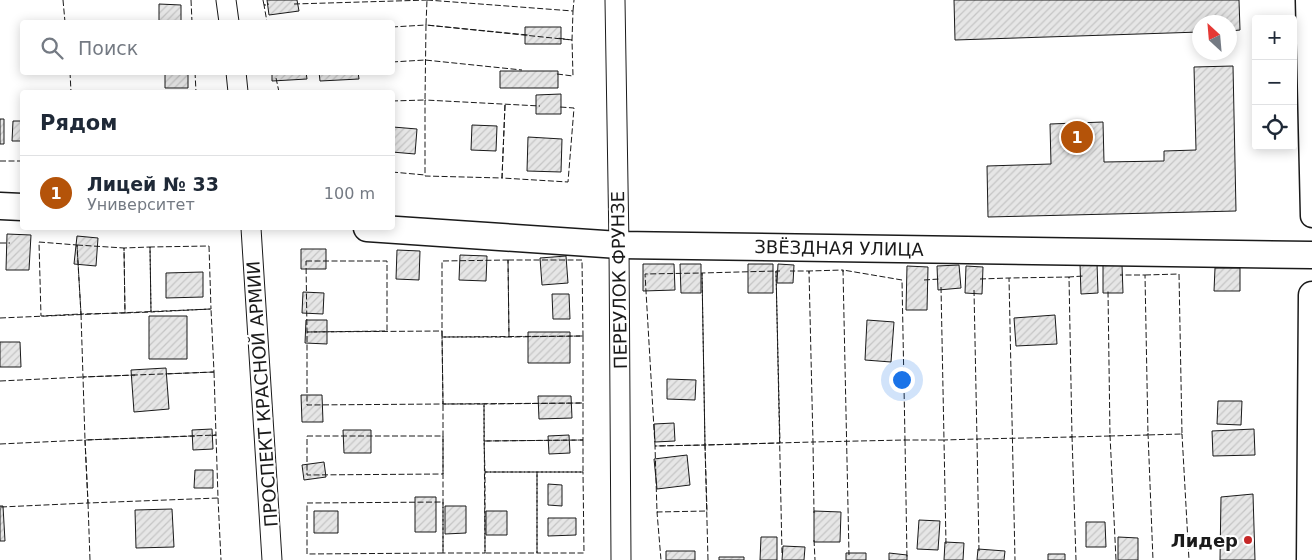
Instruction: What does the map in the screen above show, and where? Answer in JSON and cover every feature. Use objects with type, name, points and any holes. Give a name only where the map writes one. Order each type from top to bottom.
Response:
[{"type":"main road","points":[[0,206],[20,207]]},
{"type":"main road","name":"ЗВЁЗДНАЯ УЛИЦА","points":[[395,230],[619,245],[1312,255]]},
{"type":"main road","points":[[1310,560],[1312,295]]},
{"type":"street","points":[[226,0],[229,20]]},
{"type":"street","name":"ПЕРЕУЛОК ФРУНЗЕ","points":[[615,0],[621,560]]},
{"type":"street","points":[[1307,0],[1312,216]]},
{"type":"street","points":[[236,75],[238,90]]},
{"type":"street","name":"ПРОСПЕКТ КРАСНОЙ АРМИИ","points":[[252,230],[272,560]]},
{"type":"building","points":[[267,0],[297,0],[299,11],[269,15]]},
{"type":"building","points":[[954,0],[1239,0],[1240,30],[1237,30],[1237,15],[1192,15],[1192,32],[955,40]]},
{"type":"building","points":[[159,4],[181,5],[181,20],[159,20]]},
{"type":"building","points":[[525,27],[561,27],[561,44],[525,44]]},
{"type":"building","points":[[1233,66],[1236,211],[988,217],[987,166],[1051,164],[1050,124],[1103,122],[1104,162],[1164,161],[1164,151],[1196,150],[1194,67]]},
{"type":"building","points":[[500,71],[558,71],[558,88],[500,88]]},
{"type":"building","points":[[165,75],[188,75],[188,88],[165,88]]},
{"type":"building","points":[[272,75],[306,75],[307,79],[272,81]]},
{"type":"building","points":[[319,75],[358,75],[359,79],[320,81]]},
{"type":"building","points":[[561,94],[561,114],[536,114],[536,95]]},
{"type":"building","points":[[0,119],[4,119],[4,144],[0,144]]},
{"type":"building","points":[[13,121],[20,121],[20,141],[12,141]]},
{"type":"building","points":[[472,125],[497,126],[496,151],[471,150]]},
{"type":"building","points":[[395,127],[417,129],[415,154],[395,152]]},
{"type":"building","points":[[528,137],[562,139],[561,172],[527,171]]},
{"type":"building","points":[[7,234],[31,235],[29,270],[6,270]]},
{"type":"building","points":[[77,236],[98,238],[96,266],[74,264]]},
{"type":"building","points":[[301,249],[326,249],[326,269],[301,269]]},
{"type":"building","points":[[397,250],[420,251],[419,280],[396,279]]},
{"type":"building","points":[[460,255],[487,256],[486,281],[459,280]]},
{"type":"building","points":[[566,256],[568,283],[542,285],[540,258]]},
{"type":"building","points":[[1097,263],[1098,293],[1081,294],[1080,264]]},
{"type":"building","points":[[643,264],[674,264],[675,290],[643,291]]},
{"type":"building","points":[[680,264],[701,264],[701,293],[681,293]]},
{"type":"building","points":[[748,264],[773,264],[773,293],[748,293]]},
{"type":"building","points":[[778,264],[794,265],[793,283],[777,283]]},
{"type":"building","points":[[959,265],[961,288],[938,290],[937,266]]},
{"type":"building","points":[[1103,265],[1122,265],[1123,293],[1103,293]]},
{"type":"building","points":[[907,266],[928,267],[927,310],[906,310]]},
{"type":"building","points":[[966,266],[983,267],[982,294],[965,293]]},
{"type":"building","points":[[1215,268],[1240,268],[1240,291],[1214,291]]},
{"type":"building","points":[[203,272],[203,297],[166,298],[166,273]]},
{"type":"building","points":[[303,292],[324,293],[323,314],[302,313]]},
{"type":"building","points":[[552,294],[569,294],[570,319],[553,319]]},
{"type":"building","points":[[1055,315],[1057,344],[1016,346],[1014,318]]},
{"type":"building","points":[[149,316],[187,316],[187,359],[149,359]]},
{"type":"building","points":[[306,320],[327,320],[327,344],[305,343]]},
{"type":"building","points":[[867,320],[894,322],[891,362],[865,360]]},
{"type":"building","points":[[528,332],[570,332],[570,363],[528,363]]},
{"type":"building","points":[[0,342],[20,342],[21,367],[0,367]]},
{"type":"building","points":[[166,368],[169,409],[134,412],[131,370]]},
{"type":"building","points":[[667,379],[696,380],[695,400],[667,399]]},
{"type":"building","points":[[301,395],[322,395],[323,422],[302,422]]},
{"type":"building","points":[[538,396],[571,396],[572,418],[539,419]]},
{"type":"building","points":[[1218,401],[1242,401],[1241,425],[1217,424]]},
{"type":"building","points":[[674,423],[675,441],[655,442],[654,424]]},
{"type":"building","points":[[212,429],[213,449],[193,450],[192,430]]},
{"type":"building","points":[[1254,429],[1255,455],[1213,456],[1212,431]]},
{"type":"building","points":[[343,430],[371,430],[371,453],[344,453]]},
{"type":"building","points":[[569,435],[570,453],[549,454],[548,436]]},
{"type":"building","points":[[687,455],[690,485],[657,489],[654,459]]},
{"type":"building","points":[[324,462],[326,477],[304,480],[302,465]]},
{"type":"building","points":[[195,470],[213,470],[213,488],[194,488]]},
{"type":"building","points":[[548,484],[562,485],[562,506],[548,505]]},
{"type":"building","points":[[1253,494],[1255,560],[1220,560],[1221,497]]},
{"type":"building","points":[[415,497],[436,497],[436,532],[415,532]]},
{"type":"building","points":[[0,506],[3,506],[5,541],[0,541]]},
{"type":"building","points":[[445,506],[466,506],[466,533],[445,534]]},
{"type":"building","points":[[172,509],[174,547],[136,548],[135,510]]},
{"type":"building","points":[[314,511],[338,511],[338,533],[314,533]]},
{"type":"building","points":[[486,511],[507,511],[507,535],[486,535]]},
{"type":"building","points":[[814,511],[841,512],[840,542],[814,542]]},
{"type":"building","points":[[548,518],[576,518],[576,535],[548,536]]},
{"type":"building","points":[[919,520],[940,521],[938,550],[917,549]]},
{"type":"building","points":[[1086,522],[1105,522],[1106,547],[1086,547]]},
{"type":"building","points":[[761,537],[777,537],[777,560],[760,560]]},
{"type":"building","points":[[1118,537],[1138,538],[1138,560],[1118,560]]},
{"type":"building","points":[[945,542],[964,543],[963,560],[944,560]]},
{"type":"building","points":[[783,546],[805,547],[804,560],[782,560]]},
{"type":"building","points":[[978,549],[1005,551],[1004,560],[977,560]]},
{"type":"building","points":[[666,551],[695,551],[695,560],[666,560]]},
{"type":"building","points":[[846,553],[866,553],[866,560],[846,560]]},
{"type":"building","points":[[889,553],[907,555],[907,560],[889,560]]},
{"type":"building","points":[[1048,554],[1065,554],[1065,560],[1048,560]]},
{"type":"building","points":[[719,557],[744,557],[744,560],[719,560]]},
{"type":"fence","points":[[63,0],[65,20]]},
{"type":"fence","points":[[191,0],[192,20]]},
{"type":"fence","points":[[263,0],[264,5],[269,4]]},
{"type":"fence","points":[[427,0],[573,11],[572,40],[426,25],[427,0]]},
{"type":"fence","points":[[294,4],[429,0]]},
{"type":"fence","points":[[573,11],[574,0]]},
{"type":"fence","points":[[266,5],[264,5],[267,20]]},
{"type":"fence","points":[[395,27],[426,24]]},
{"type":"fence","points":[[395,101],[425,100],[426,25],[528,35]]},
{"type":"fence","points":[[557,38],[572,40],[573,76],[557,74]]},
{"type":"fence","points":[[395,62],[425,60],[522,70]]},
{"type":"fence","points":[[70,75],[71,90]]},
{"type":"fence","points":[[195,75],[196,90]]},
{"type":"fence","points":[[276,78],[279,90]]},
{"type":"fence","points":[[505,105],[502,178],[425,176],[425,100],[540,106]]},
{"type":"fence","points":[[505,105],[502,178],[568,182],[574,108],[560,107]]},
{"type":"fence","points":[[0,161],[20,161]]},
{"type":"fence","points":[[395,172],[425,175]]},
{"type":"fence","points":[[39,242],[77,245],[81,314],[41,316],[39,242]]},
{"type":"fence","points":[[0,243],[10,243]]},
{"type":"fence","points":[[77,245],[124,248],[125,313],[81,314],[77,245]]},
{"type":"fence","points":[[209,246],[211,309],[151,312],[150,247],[209,246]]},
{"type":"fence","points":[[150,247],[151,312],[125,313],[124,248],[150,247]]},
{"type":"fence","points":[[508,260],[582,260],[583,336],[509,337],[508,260]]},
{"type":"fence","points":[[508,260],[509,337],[442,337],[442,261],[508,260]]},
{"type":"fence","points":[[306,261],[387,261],[387,331],[307,332],[306,261]]},
{"type":"fence","points":[[809,273],[809,271],[843,270],[843,272]]},
{"type":"fence","points":[[814,513],[813,442],[905,440],[902,280],[843,270],[849,555]]},
{"type":"fence","points":[[776,271],[780,443],[705,445],[702,273],[776,271]]},
{"type":"fence","points":[[780,271],[776,271],[782,553]]},
{"type":"fence","points":[[708,560],[705,445],[813,442],[809,271],[790,271]]},
{"type":"fence","points":[[702,273],[705,445],[655,446],[645,274],[702,273]]},
{"type":"fence","points":[[1145,275],[1179,274],[1182,434],[1146,435]]},
{"type":"fence","points":[[1109,436],[1148,435],[1145,275],[1120,275]]},
{"type":"fence","points":[[1069,278],[1083,276]]},
{"type":"fence","points":[[979,551],[977,439],[1072,437],[1069,277],[1009,278],[1015,560]]},
{"type":"fence","points":[[980,279],[1009,278]]},
{"type":"fence","points":[[924,280],[939,279]]},
{"type":"fence","points":[[904,440],[944,440],[941,287]]},
{"type":"fence","points":[[974,290],[977,440]]},
{"type":"fence","points":[[1070,437],[1110,436],[1108,291]]},
{"type":"fence","points":[[0,318],[211,309],[214,372],[165,374]]},
{"type":"fence","points":[[81,314],[83,377],[135,375]]},
{"type":"fence","points":[[442,331],[443,404],[307,405],[307,332],[442,331]]},
{"type":"fence","points":[[583,336],[583,403],[443,404],[442,337],[583,336]]},
{"type":"fence","points":[[214,372],[216,435],[85,440],[83,377],[214,372]]},
{"type":"fence","points":[[0,381],[83,377],[83,379]]},
{"type":"fence","points":[[583,403],[583,440],[484,441],[484,404],[583,403]]},
{"type":"fence","points":[[443,404],[484,404],[485,553],[443,553],[443,404]]},
{"type":"fence","points":[[1148,433],[1153,560]]},
{"type":"fence","points":[[1181,434],[1189,560]]},
{"type":"fence","points":[[0,444],[85,440],[88,503],[218,498],[216,435],[210,436]]},
{"type":"fence","points":[[1110,435],[1116,560]]},
{"type":"fence","points":[[1,507],[88,503],[85,440],[195,436]]},
{"type":"fence","points":[[307,436],[443,436],[443,474],[307,475],[307,436]]},
{"type":"fence","points":[[1072,436],[1076,560]]},
{"type":"fence","points":[[946,544],[944,440],[977,439]]},
{"type":"fence","points":[[583,440],[583,472],[485,472],[484,441],[583,440]]},
{"type":"fence","points":[[905,440],[907,558]]},
{"type":"fence","points":[[705,445],[707,511],[657,512],[655,446],[705,445]]},
{"type":"fence","points":[[485,472],[537,472],[537,553],[485,553],[485,472]]},
{"type":"fence","points":[[537,472],[583,472],[584,553],[537,553],[537,472]]},
{"type":"fence","points":[[218,498],[221,560]]},
{"type":"fence","points":[[443,502],[443,553],[307,554],[307,503],[443,502]]},
{"type":"fence","points":[[88,503],[90,560]]},
{"type":"fence","points":[[658,512],[661,560]]},
{"type":"fence","points":[[814,540],[815,560]]},
{"type":"place","name":"Лицей № 33","points":[[1077,137]]},
{"type":"place","name":"Лидер","points":[[1248,540]]}]
